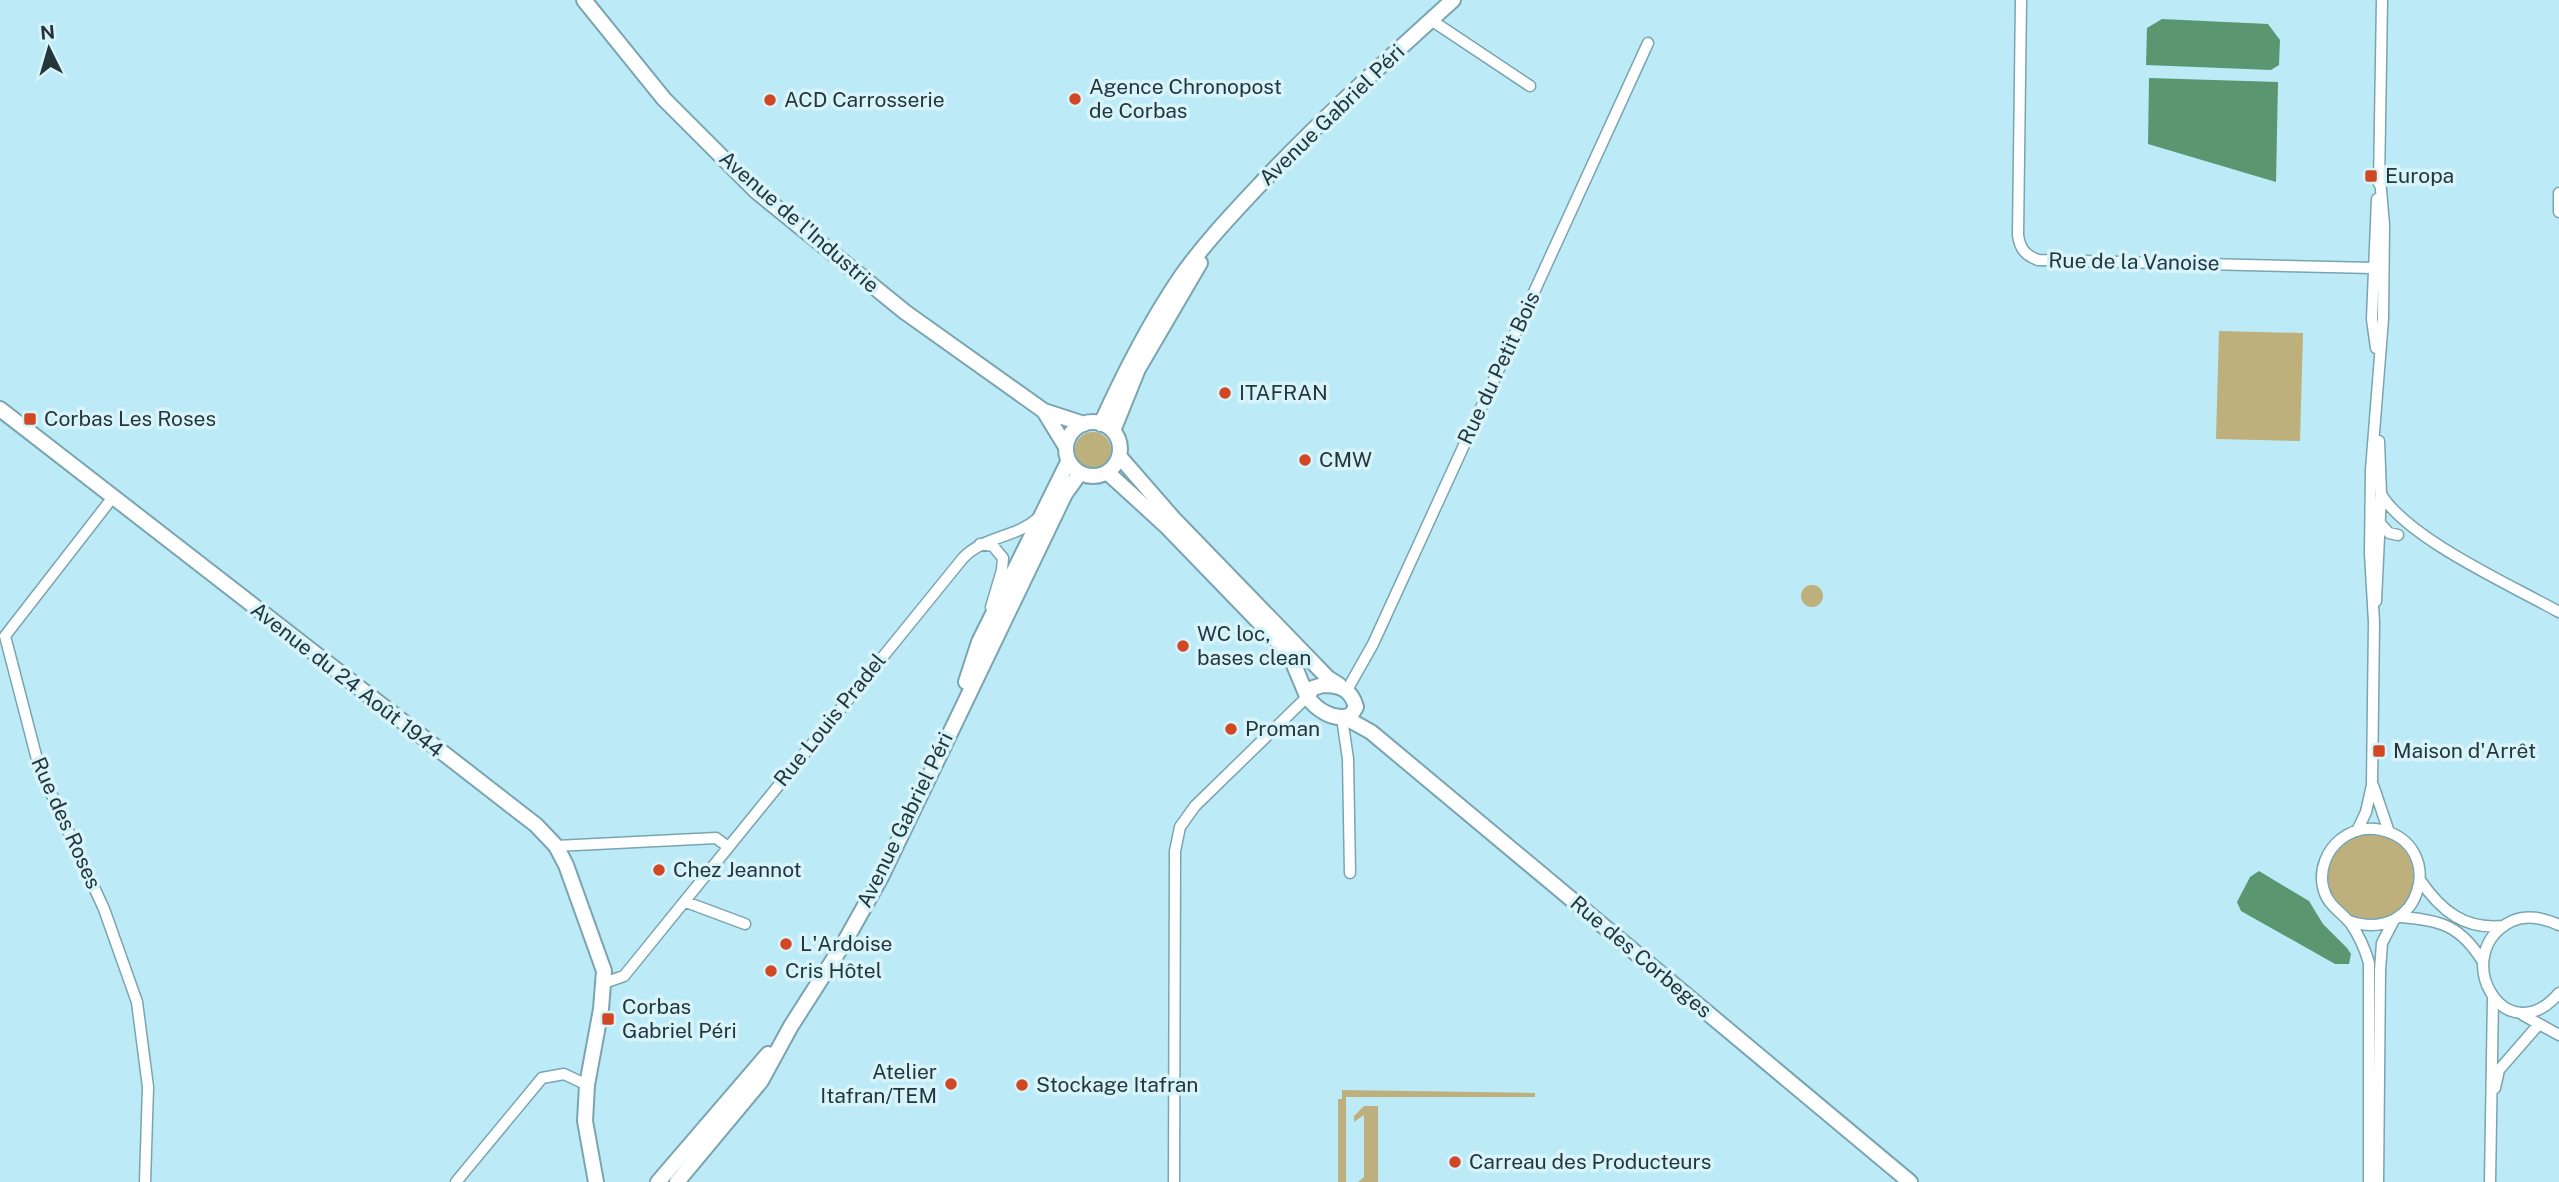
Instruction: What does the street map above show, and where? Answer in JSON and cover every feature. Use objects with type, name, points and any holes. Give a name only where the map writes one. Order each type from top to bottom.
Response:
[{"type":"street","name":"Avenue de l'Industrie","points":[[583,0],[664,99],[756,191],[905,312],[1044,411],[1084,424]]},
{"type":"street","name":"Avenue Gabriel Péri","points":[[1107,427],[1216,234],[1281,163],[1453,0]]},
{"type":"street","name":"Rue de la Vanoise","points":[[2021,0],[2018,235],[2020,247],[2027,256],[2038,260],[2373,268]]},
{"type":"street","points":[[2378,362],[2372,319],[2380,178],[2382,0]]},
{"type":"street","points":[[1431,20],[1530,86]]},
{"type":"street","name":"Rue du Petit Bois","points":[[1343,687],[1373,644],[1648,43]]},
{"type":"street","points":[[2357,831],[2366,812],[2372,785],[2374,622],[2381,525],[2378,362],[2384,305],[2384,225],[2380,178]]},
{"type":"street","points":[[2559,193],[2559,212]]},
{"type":"street","name":"Avenue du 24 Août 1944","points":[[0,409],[536,825],[556,846]]},
{"type":"street","name":"Avenue de l'Industrie","points":[[1044,411],[1067,454]]},
{"type":"street","points":[[2374,622],[2370,553],[2371,470],[2377,421]]},
{"type":"street","points":[[1084,424],[1107,427],[1119,444],[1119,456],[1107,472],[1094,477],[1080,473],[1067,454],[1072,433],[1084,424]]},
{"type":"street","name":"Avenue Gabriel Péri","points":[[953,722],[979,642],[1043,514],[1067,454]]},
{"type":"street","points":[[1119,456],[1173,519],[1328,678],[1343,687]]},
{"type":"street","points":[[2371,470],[2376,516],[2381,525],[2389,533],[2424,536]]},
{"type":"street","points":[[1107,472],[1165,525],[1289,653],[1307,697],[1322,711],[1347,714],[1350,873]]},
{"type":"street","name":"Avenue Gabriel Péri","points":[[677,1182],[761,1081],[791,1026],[844,943],[916,803],[1065,494],[1080,473]]},
{"type":"street","points":[[2381,494],[2402,520],[2424,536],[2559,611]]},
{"type":"street","name":"Rue des Roses","points":[[113,497],[5,636],[39,767],[104,909],[137,1002],[148,1087],[145,1182]]},
{"type":"street","name":"Rue Louis Pradel","points":[[604,983],[624,976],[963,558],[980,544],[1028,527],[1043,514]]},
{"type":"street","points":[[2370,553],[2381,525],[2389,520],[2402,520]]},
{"type":"street","points":[[2380,546],[2398,535]]},
{"type":"street","points":[[979,642],[1003,563],[999,550],[980,544]]},
{"type":"street","points":[[1174,1182],[1175,851],[1180,827],[1195,806],[1307,697],[1313,688],[1343,687]]},
{"type":"street","name":"Rue des Corbeges","points":[[1343,687],[1347,714],[1910,1182]]},
{"type":"street","points":[[2372,785],[2389,832]]},
{"type":"street","points":[[2483,962],[2463,935],[2437,921],[2397,919],[2371,926],[2349,921],[2339,915],[2326,896],[2322,873],[2324,862],[2337,843],[2357,831],[2373,828],[2389,832],[2413,851],[2420,880],[2448,914],[2484,928],[2533,917],[2559,925]]},
{"type":"street","points":[[596,1182],[585,1121],[587,1085],[604,983],[601,959],[556,846],[716,838],[727,846]]},
{"type":"street","points":[[2378,1182],[2382,943],[2397,919],[2411,907],[2420,880]]},
{"type":"street","points":[[685,902],[745,924]]},
{"type":"street","points":[[2349,921],[2363,944],[2369,963],[2368,1182]]},
{"type":"street","points":[[2490,1182],[2493,997],[2483,975],[2483,962],[2490,942],[2504,925]]},
{"type":"street","points":[[2523,1014],[2549,1004],[2559,993]]},
{"type":"street","points":[[2493,997],[2512,1011],[2523,1014],[2559,1035]]},
{"type":"street","points":[[2490,1105],[2499,1070],[2539,1024]]},
{"type":"street","name":"Avenue Gabriel Péri","points":[[657,1182],[707,1128],[791,1026]]},
{"type":"street","points":[[456,1182],[542,1078],[564,1074],[587,1085]]},
{"type":"street","points":[[593,1163],[608,1182]]},
{"type":"shaded area","points":[[2162,19],[2268,24],[2280,40],[2279,65],[2271,70],[2146,65],[2147,28]]},
{"type":"shaded area","points":[[2149,78],[2278,82],[2276,182],[2148,144]]},
{"type":"shaded area","points":[[2219,331],[2303,333],[2300,441],[2216,439]]},
{"type":"shaded area","points":[[1093,432],[1106,437],[1111,450],[1106,463],[1093,468],[1080,463],[1075,450],[1080,437]]},
{"type":"shaded area","points":[[1812,585],[1820,588],[1823,596],[1820,604],[1812,607],[1804,604],[1801,596],[1804,588]]},
{"type":"shaded area","points":[[2363,834],[2379,834],[2402,846],[2411,860],[2414,877],[2411,894],[2402,908],[2379,920],[2363,920],[2347,913],[2335,901],[2328,885],[2328,869],[2335,853],[2347,841]]},
{"type":"shaded area","points":[[2259,871],[2309,901],[2323,924],[2351,954],[2349,964],[2335,964],[2241,911],[2237,902],[2250,877]]},
{"type":"shaded area","points":[[1342,1090],[1535,1093],[1535,1097],[1346,1097],[1346,1182],[1338,1182],[1338,1099],[1342,1099]]},
{"type":"shaded area","points":[[1364,1106],[1378,1106],[1378,1182],[1358,1182],[1364,1177],[1364,1115],[1354,1122],[1354,1116]]},
{"type":"place","name":"Agence Chronopost de Corbas","points":[[1075,99]]},
{"type":"place","name":"ACD Carrosserie","points":[[770,100]]},
{"type":"place","name":"Europa","points":[[2371,176]]},
{"type":"place","name":"ITAFRAN","points":[[1225,393]]},
{"type":"place","name":"Corbas Les Roses","points":[[30,419]]},
{"type":"place","name":"CMW","points":[[1305,460]]},
{"type":"place","name":"WC loc, bases clean","points":[[1183,646]]},
{"type":"place","name":"Proman","points":[[1231,729]]},
{"type":"place","name":"Maison d'Arrêt","points":[[2379,751]]},
{"type":"place","name":"Chez Jeannot","points":[[659,870]]},
{"type":"place","name":"L'Ardoise","points":[[786,944]]},
{"type":"place","name":"Cris Hôtel","points":[[771,971]]},
{"type":"place","name":"Corbas Gabriel Péri","points":[[608,1019]]},
{"type":"place","name":"Atelier Itafran/TEM","points":[[951,1084]]},
{"type":"place","name":"Stockage Itafran","points":[[1022,1085]]},
{"type":"place","name":"Carreau des Producteurs","points":[[1455,1162]]}]
